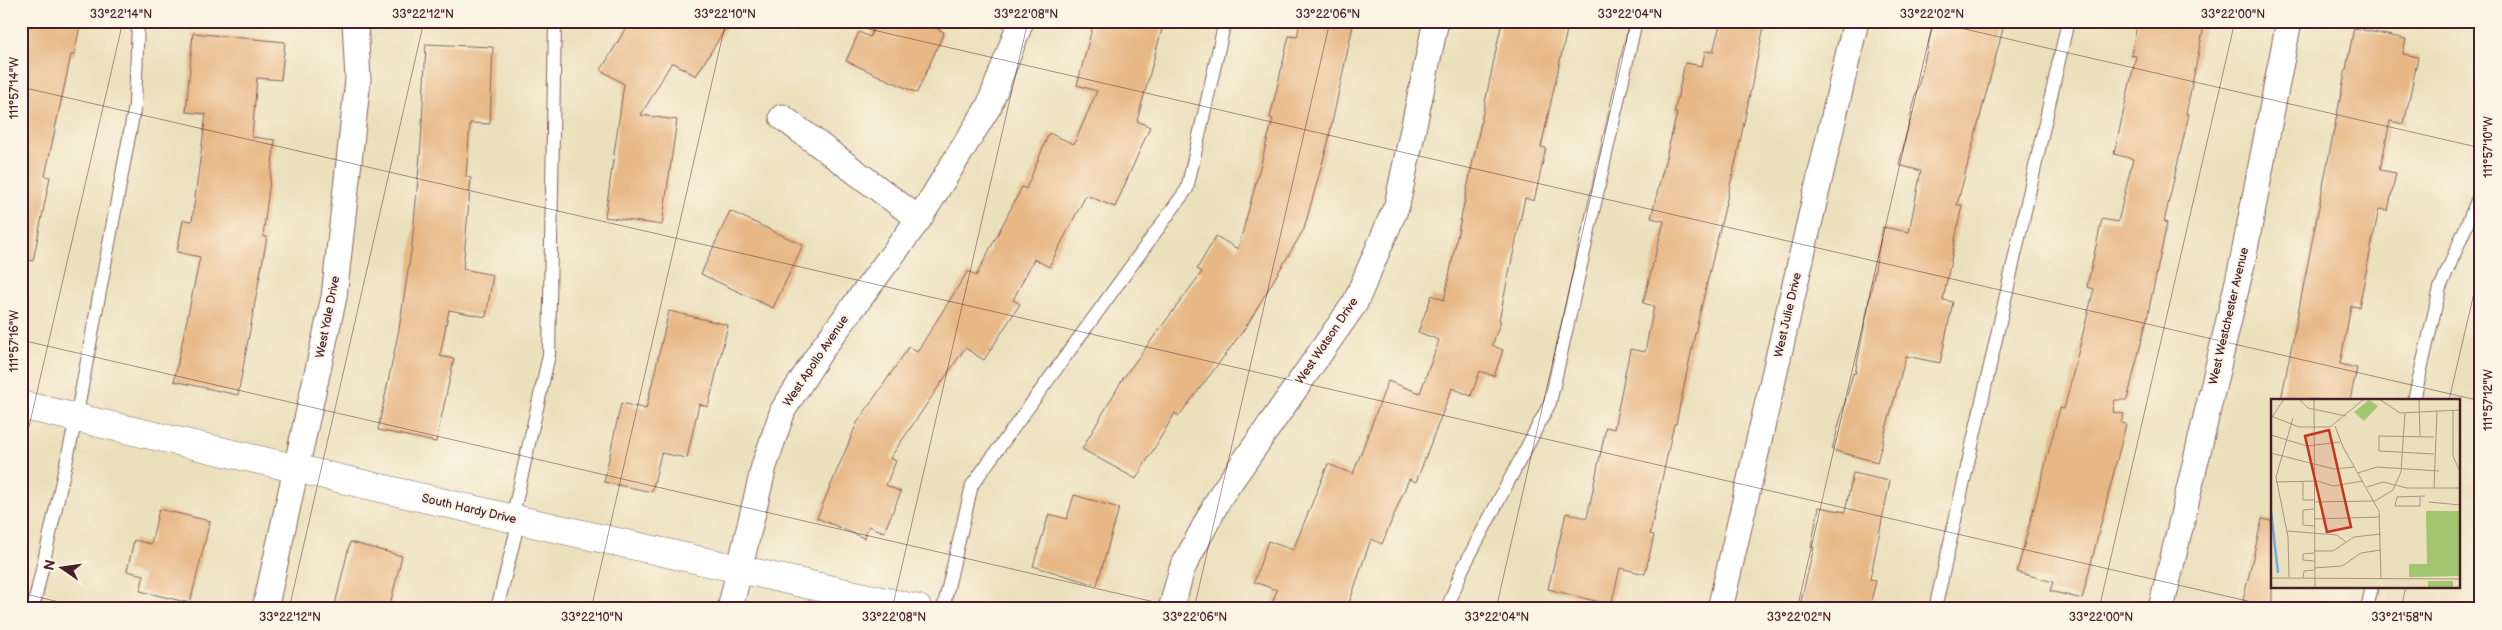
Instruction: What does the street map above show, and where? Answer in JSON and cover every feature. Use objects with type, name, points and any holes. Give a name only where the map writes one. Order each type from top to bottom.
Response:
[{"type":"street","name":"West Yale Drive","points":[[265,609],[334,297],[358,80],[355,21]]},
{"type":"street","name":"West Apollo Avenue","points":[[730,609],[764,466],[783,410],[822,349],[919,219],[989,106],[1022,21]]},
{"type":"street","name":"West Watson Drive","points":[[1171,609],[1182,569],[1220,494],[1355,303],[1397,205],[1436,21]]},
{"type":"street","name":"West Julie Drive","points":[[1720,609],[1856,21]]},
{"type":"street","name":"West Westchester Avenue","points":[[2161,609],[2242,264],[2289,21]]},
{"type":"street","points":[[782,117],[919,219]]},
{"type":"street","name":"South Hardy Drive","points":[[21,405],[516,520],[918,609]]},
{"type":"lane","points":[[33,609],[76,419],[135,105],[138,21]]},
{"type":"lane","points":[[497,609],[549,355],[555,21]]},
{"type":"lane","points":[[943,609],[972,485],[1187,189],[1225,21]]},
{"type":"lane","points":[[1446,609],[1462,570],[1550,403],[1636,21]]},
{"type":"lane","points":[[1935,609],[2068,21]]},
{"type":"lane","points":[[2414,399],[2440,288],[2481,191]]},
{"type":"lane","points":[[2367,609],[2372,588]]},
{"type":"building","points":[[21,21],[81,21],[74,55],[71,55],[45,176],[50,177],[33,261],[21,259]]},
{"type":"building","points":[[630,21],[730,21],[696,76],[672,62],[641,115],[677,120],[662,225],[605,217],[624,84],[601,70]]},
{"type":"building","points":[[876,21],[919,21],[944,32],[917,93],[846,61],[859,32],[870,37]]},
{"type":"building","points":[[1094,21],[1133,21],[1162,29],[1137,121],[1150,127],[1115,207],[1086,195],[1049,267],[1034,259],[1013,300],[1020,304],[984,360],[965,348],[890,458],[896,461],[886,485],[901,492],[884,532],[869,526],[864,538],[817,518],[857,423],[909,347],[917,352],[968,271],[976,276],[1022,187],[1026,189],[1049,133],[1074,144],[1097,91],[1077,85]]},
{"type":"building","points":[[1300,21],[1354,21],[1327,146],[1304,229],[1246,327],[1179,416],[1175,413],[1136,479],[1082,449],[1124,377],[1202,272],[1197,269],[1216,236],[1238,249],[1273,119],[1270,118],[1289,36],[1297,37]]},
{"type":"building","points":[[1502,21],[1569,21],[1541,147],[1546,148],[1534,201],[1525,198],[1499,320],[1501,321],[1492,345],[1503,350],[1494,376],[1480,371],[1471,396],[1452,388],[1416,482],[1409,479],[1382,544],[1371,539],[1347,609],[1270,609],[1277,590],[1254,582],[1268,541],[1293,550],[1328,464],[1353,474],[1388,381],[1420,393],[1439,340],[1418,332],[1432,295],[1444,300]]},
{"type":"building","points":[[1721,21],[1765,21],[1737,156],[1650,534],[1654,535],[1645,574],[1620,568],[1611,605],[1548,589],[1566,513],[1587,518],[1606,427],[1614,429],[1630,349],[1645,352],[1654,306],[1643,303],[1664,221],[1651,218],[1677,113],[1674,113],[1685,63],[1702,66],[1705,51],[1713,52]]},
{"type":"building","points":[[1934,21],[2005,21],[1957,205],[1962,205],[1943,300],[1953,302],[1940,363],[1906,356],[1877,462],[1832,450],[1853,373],[1855,374],[1883,227],[1909,232],[1921,171],[1899,165]]},
{"type":"building","points":[[2138,21],[2205,21],[2186,114],[2189,114],[2164,222],[2167,223],[2146,323],[2127,400],[2115,400],[2113,412],[2124,414],[2121,423],[2126,424],[2082,599],[2050,591],[2053,582],[2017,572],[2060,408],[2064,409],[2094,289],[2087,287],[2102,219],[2118,222],[2133,159],[2114,154],[2136,56],[2131,55]]},
{"type":"building","points":[[2354,28],[2406,39],[2403,54],[2418,57],[2404,124],[2390,121],[2380,170],[2396,173],[2388,211],[2379,209],[2359,307],[2351,306],[2340,364],[2357,368],[2350,399],[2281,399]]},
{"type":"building","points":[[193,33],[285,42],[281,80],[257,78],[252,137],[275,140],[263,236],[267,237],[238,395],[174,381],[200,257],[177,252],[183,220],[192,221],[206,114],[186,112]]},
{"type":"building","points":[[426,44],[493,47],[490,124],[470,123],[466,177],[471,178],[463,269],[493,275],[486,317],[449,310],[440,356],[454,359],[436,442],[378,430],[399,329],[412,245],[421,144]]},
{"type":"building","points":[[730,211],[803,245],[773,308],[701,274]]},
{"type":"building","points":[[669,311],[728,325],[708,407],[699,404],[687,458],[661,453],[652,492],[604,482],[621,403],[646,409]]},
{"type":"building","points":[[1853,473],[1890,481],[1870,579],[1876,581],[1869,609],[1799,609],[1814,547],[1811,547],[1819,507],[1845,512]]},
{"type":"building","points":[[1074,495],[1119,508],[1097,585],[1033,566],[1049,514],[1067,519]]},
{"type":"building","points":[[159,509],[210,521],[190,603],[140,591],[144,575],[127,571],[134,540],[151,544]]},
{"type":"building","points":[[2262,519],[2271,521],[2272,609],[2241,609]]},
{"type":"building","points":[[350,542],[402,556],[389,609],[334,609]]}]
